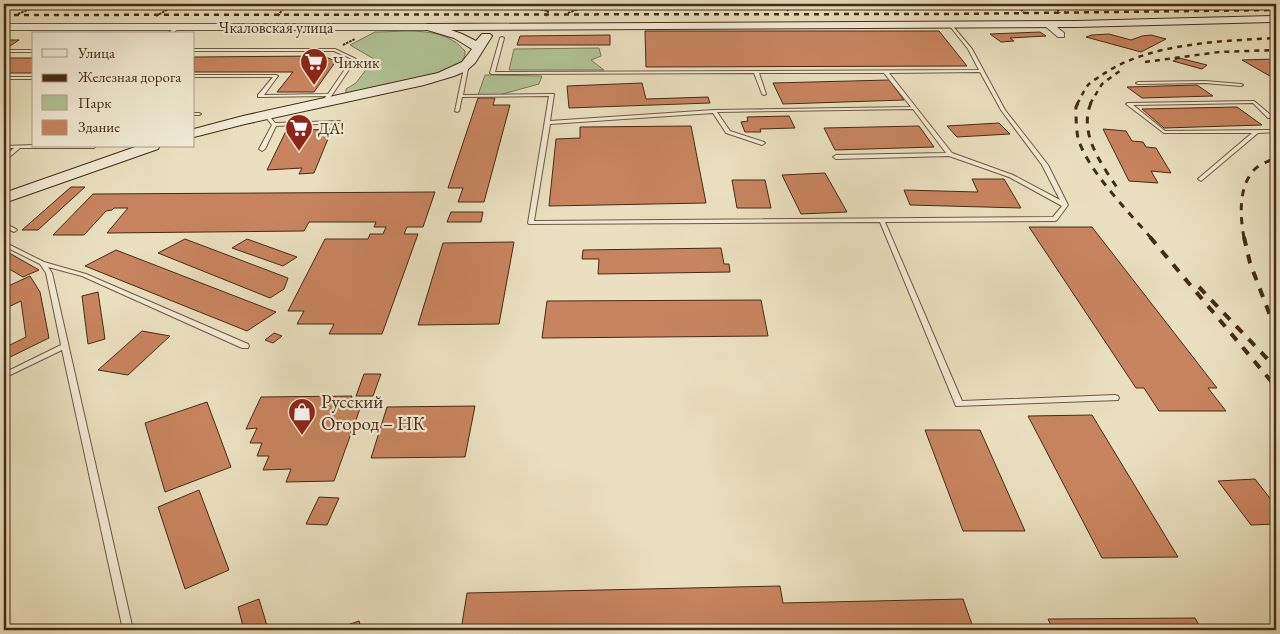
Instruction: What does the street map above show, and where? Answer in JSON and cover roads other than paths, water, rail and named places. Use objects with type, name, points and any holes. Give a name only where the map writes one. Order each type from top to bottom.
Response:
[{"type":"main road","points":[[428,27],[951,25],[1276,19]]},
{"type":"main road","points":[[428,27],[473,38],[532,26]]},
{"type":"main road","points":[[477,47],[456,33],[460,29],[475,27],[483,28],[489,34]]},
{"type":"main road","points":[[195,133],[270,120],[326,99],[424,81],[458,69],[467,63],[477,47],[489,34]]},
{"type":"main road","points":[[4,198],[146,148]]},
{"type":"street","points":[[1048,24],[1060,36]]},
{"type":"street","name":"Чкаловская улица","points":[[4,27],[174,31],[428,27]]},
{"type":"lane","points":[[951,25],[970,49],[1003,110],[1045,165],[1065,205]]},
{"type":"lane","points":[[502,38],[492,73],[981,71]]},
{"type":"lane","points":[[195,50],[335,50],[354,59],[326,99],[260,96],[276,76],[195,76]]},
{"type":"lane","points":[[4,51],[32,51]]},
{"type":"lane","points":[[457,111],[467,63]]},
{"type":"lane","points":[[756,72],[764,94]]},
{"type":"lane","points":[[886,72],[950,154]]},
{"type":"lane","points":[[4,78],[32,78]]},
{"type":"lane","points":[[1138,83],[1205,82],[1241,85]]},
{"type":"lane","points":[[460,96],[552,95],[531,223],[1055,219],[1065,205]]},
{"type":"lane","points":[[1270,117],[1254,102],[1128,104],[1164,132],[1276,131]]},
{"type":"lane","points":[[547,123],[714,111],[915,108]]},
{"type":"lane","points":[[714,111],[728,132],[762,143]]},
{"type":"lane","points":[[262,150],[270,120],[339,122]]},
{"type":"lane","points":[[1201,179],[1257,132]]},
{"type":"lane","points":[[4,147],[32,147]]},
{"type":"lane","points":[[4,159],[19,147]]},
{"type":"lane","points":[[836,157],[950,154],[1011,176],[1065,205]]},
{"type":"lane","points":[[882,221],[959,404],[1115,398]]},
{"type":"lane","points":[[4,225],[14,230]]},
{"type":"lane","points":[[4,244],[42,263],[84,275],[245,346]]},
{"type":"lane","points":[[42,263],[49,272],[128,630]]},
{"type":"lane","points":[[4,376],[65,346]]},
{"type":"railway","points":[[4,15],[950,14],[1276,10]]},
{"type":"railway","points":[[1077,104],[1089,84],[1120,64],[1141,56],[1186,46],[1276,38]]},
{"type":"railway","points":[[1145,62],[1219,52],[1276,50]]},
{"type":"railway","points":[[1090,104],[1102,84],[1121,70]]},
{"type":"railway","points":[[1078,103],[1076,107],[1078,138],[1090,163],[1099,177],[1151,238]]},
{"type":"railway","points":[[1091,103],[1087,126],[1090,137],[1099,159],[1118,189]]},
{"type":"railway","points":[[1244,238],[1241,211],[1243,193],[1249,176],[1255,169],[1276,157]]},
{"type":"railway","points":[[1150,237],[1276,387]]},
{"type":"railway","points":[[1244,237],[1250,263],[1276,331]]},
{"type":"railway","points":[[1199,287],[1276,368]]},
{"type":"place","name":"Чижик","points":[[314,86]]},
{"type":"place","name":"ДА!","points":[[299,152]]},
{"type":"place","name":"Русский Огород – НК","points":[[302,436]]}]
